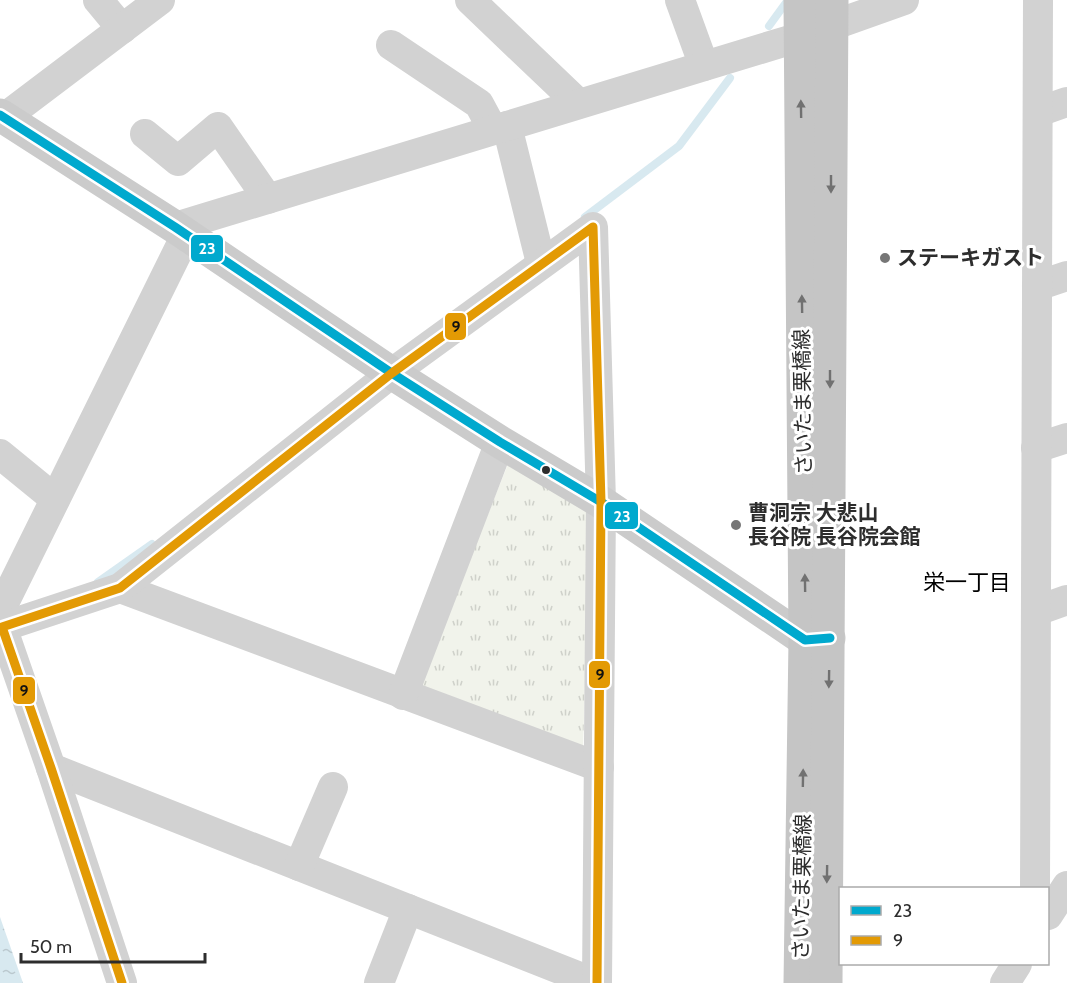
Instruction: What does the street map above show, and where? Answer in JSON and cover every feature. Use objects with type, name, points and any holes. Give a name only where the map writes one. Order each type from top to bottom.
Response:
[{"type":"main road","name":"さいたま栗橋線","points":[[800,0],[826,983]]},
{"type":"main road","name":"さいたま栗橋線","points":[[801,983],[817,639],[832,13]]},
{"type":"street","points":[[98,0],[122,29]]},
{"type":"street","points":[[470,0],[578,103]]},
{"type":"street","points":[[680,0],[704,66]]},
{"type":"street","points":[[0,611],[56,499],[181,231],[268,199],[800,37],[832,13],[904,0]]},
{"type":"street","points":[[1035,887],[1038,0]]},
{"type":"street","points":[[157,1],[2,116],[181,231],[386,369],[817,639]]},
{"type":"street","points":[[391,45],[479,104],[500,128],[539,256]]},
{"type":"street","points":[[1038,112],[1067,102]]},
{"type":"street","points":[[145,134],[178,161],[218,127],[268,199]]},
{"type":"street","points":[[51,768],[596,983],[601,502],[592,227],[539,256],[386,369],[120,588],[2,627],[122,983]]},
{"type":"street","points":[[1037,286],[1067,276]]},
{"type":"street","points":[[1036,448],[1067,438]]},
{"type":"street","points":[[403,695],[500,442]]},
{"type":"street","points":[[0,454],[56,499]]},
{"type":"street","points":[[120,588],[599,766]]},
{"type":"street","points":[[1036,611],[1067,600]]},
{"type":"street","points":[[299,866],[333,787]]},
{"type":"street","points":[[1049,912],[1067,886]]},
{"type":"street","points":[[379,983],[408,909]]},
{"type":"street","points":[[1005,983],[1016,965]]},
{"type":"green space","points":[[508,464],[590,509],[583,753],[417,691]]},
{"type":"water","points":[[0,917],[23,983],[0,983]]},
{"type":"waterway","points":[[769,26],[788,0]]},
{"type":"waterway","points":[[585,217],[679,146],[730,78]]},
{"type":"waterway","points":[[98,582],[152,544]]},
{"type":"transit line","name":"23","points":[[0,115],[175,227],[390,372],[500,442],[601,502],[805,640],[830,638]]},
{"type":"transit line","name":"9","points":[[122,983],[2,627],[120,588],[392,373],[593,227],[601,502],[597,983]]},
{"type":"place","name":"ステーキガスト","points":[[885,258]]},
{"type":"place","name":"曹洞宗 大悲山 長谷院 長谷院会館","points":[[736,525]]},
{"type":"district","name":"栄一丁目","points":[[967,582]]}]
